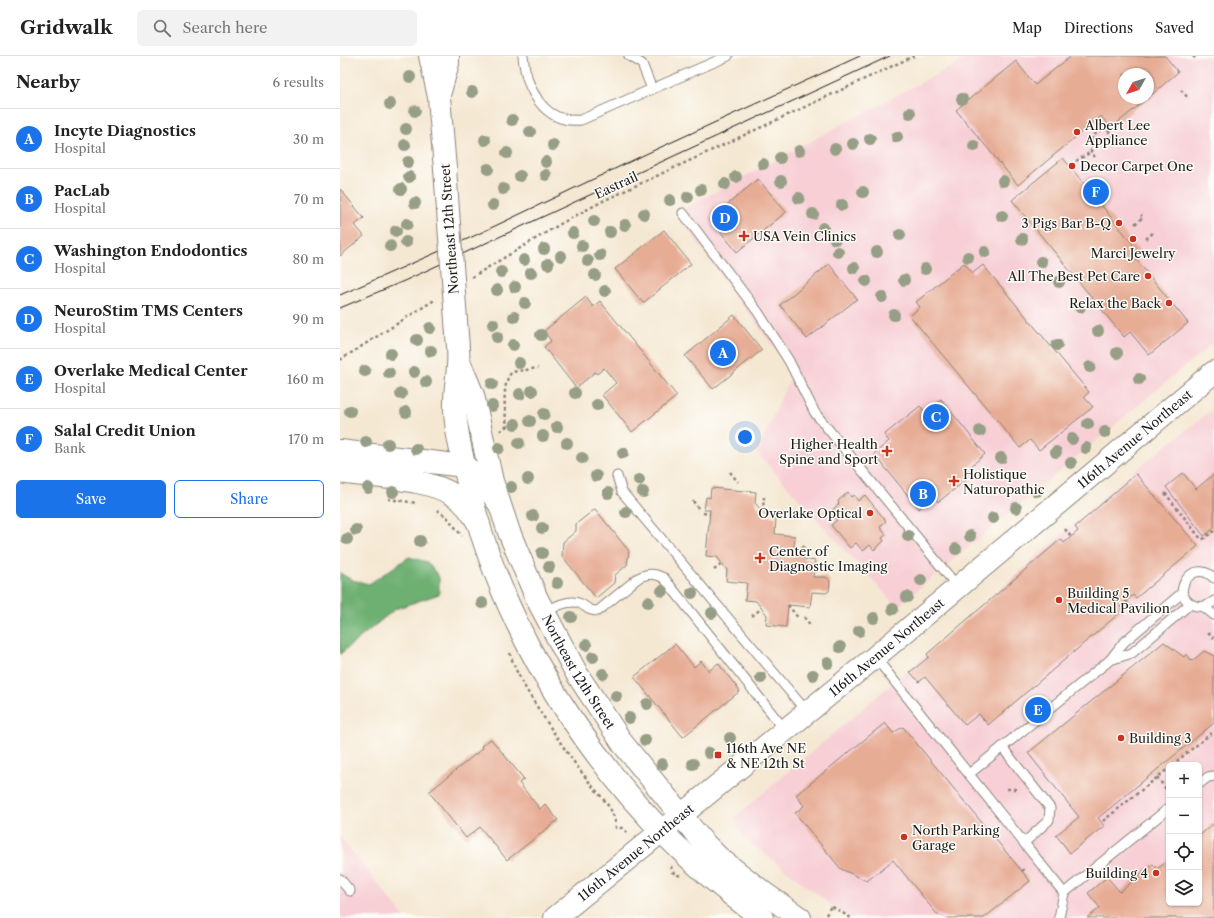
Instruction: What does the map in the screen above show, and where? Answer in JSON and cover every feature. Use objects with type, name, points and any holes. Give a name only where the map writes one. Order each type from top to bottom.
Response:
[{"type":"main road","name":"Northeast 12th Street","points":[[430,56],[439,97],[459,355],[454,402],[464,466],[479,524],[504,592],[547,677],[589,743],[634,801],[661,831],[706,875],[762,918]]},
{"type":"main road","name":"Northeast 12th Street","points":[[439,97],[448,63],[448,56]]},
{"type":"main road","name":"Northeast 12th Street","points":[[459,355],[473,395],[499,504],[526,574],[573,667],[623,744],[681,816],[719,858],[764,893],[800,918]]},
{"type":"main road","name":"116th Avenue Northeast","points":[[555,918],[875,657],[1214,372]]},
{"type":"main road","points":[[340,451],[464,466],[483,481],[499,504]]},
{"type":"main road","points":[[340,472],[428,484],[454,495],[466,505],[479,524]]},
{"type":"lane","points":[[523,56],[529,86],[537,99],[547,111],[560,119],[572,121],[581,120],[728,56]]},
{"type":"lane","points":[[628,56],[642,64],[652,89]]},
{"type":"lane","points":[[683,213],[758,312],[789,362],[816,413],[958,586]]},
{"type":"lane","points":[[617,476],[622,492],[807,712]]},
{"type":"lane","points":[[969,774],[1110,660],[1124,642],[1182,593],[1184,580],[1193,572],[1205,572],[1214,578]]},
{"type":"lane","points":[[544,612],[572,602],[580,604],[589,611],[598,612],[638,578],[646,574],[655,574],[664,578],[785,730]]},
{"type":"lane","points":[[1182,593],[1190,604],[1198,607],[1204,607],[1214,601]]},
{"type":"lane","points":[[1110,660],[1132,653],[1190,604]]},
{"type":"lane","points":[[1204,607],[1214,615]]},
{"type":"lane","points":[[875,657],[1064,893]]},
{"type":"lane","points":[[1002,747],[1050,808],[1049,820],[1024,844]]},
{"type":"lane","points":[[1202,782],[1208,777],[1214,776]]},
{"type":"lane","points":[[1059,918],[1064,893],[1166,810]]},
{"type":"lane","points":[[340,879],[350,891]]},
{"type":"path","name":"Eastrail","points":[[470,278],[562,223],[603,201],[914,56]]},
{"type":"path","points":[[1193,56],[1197,60]]},
{"type":"path","points":[[1181,90],[1189,99]]},
{"type":"path","points":[[1095,157],[1091,152],[1093,136],[1105,126],[1116,140]]},
{"type":"path","points":[[1076,161],[1091,152]]},
{"type":"path","points":[[1135,224],[1143,217],[1141,215]]},
{"type":"path","points":[[1146,239],[1155,231]]},
{"type":"path","points":[[340,360],[437,298]]},
{"type":"path","points":[[498,432],[507,426],[504,405],[506,382],[510,374],[512,372],[538,368]]},
{"type":"path","points":[[730,472],[738,482]]},
{"type":"path","points":[[1165,493],[1201,538],[1203,539],[1214,531]]},
{"type":"path","points":[[760,510],[763,507],[764,497]]},
{"type":"path","points":[[386,498],[423,504]]},
{"type":"path","points":[[693,500],[698,508]]},
{"type":"path","points":[[430,507],[437,510]]},
{"type":"path","points":[[703,513],[710,514]]},
{"type":"path","points":[[1065,529],[1071,537]]},
{"type":"path","points":[[798,552],[804,546]]},
{"type":"path","points":[[714,570],[722,564]]},
{"type":"path","points":[[1126,601],[1134,611]]},
{"type":"path","points":[[788,605],[799,619]]},
{"type":"path","points":[[752,616],[762,608]]},
{"type":"path","points":[[804,617],[811,626]]},
{"type":"path","points":[[1208,633],[1214,638]]},
{"type":"path","points":[[1176,762],[1214,731]]},
{"type":"path","points":[[1103,821],[1166,770]]},
{"type":"path","points":[[1157,777],[1166,789]]},
{"type":"path","points":[[1007,789],[1023,788]]},
{"type":"path","points":[[616,828],[622,828]]},
{"type":"path","points":[[672,867],[672,872]]},
{"type":"path","points":[[1022,871],[1026,868]]},
{"type":"path","points":[[826,915],[831,906],[852,918]]},
{"type":"shaded area","points":[[971,56],[1214,56],[1214,342],[897,607],[757,453],[792,373],[676,213]]},
{"type":"shaded area","points":[[1214,408],[1214,918],[848,918],[743,837],[734,818],[927,654],[1133,472]]},
{"type":"shaded area","points":[[340,837],[405,918],[340,918]]},
{"type":"green space","points":[[409,557],[427,562],[439,577],[439,594],[395,609],[340,654],[340,573],[352,580],[369,584]]},
{"type":"building","points":[[1071,56],[1165,56],[1178,72],[1154,93],[1154,68],[1118,68],[1118,104],[1141,104],[1111,128],[1101,116],[1018,185],[956,110],[1016,61],[1035,85]]},
{"type":"building","points":[[1063,158],[1141,254],[1135,258],[1188,323],[1149,355],[1130,332],[1124,337],[1012,200]]},
{"type":"building","points":[[758,179],[786,212],[737,252],[710,219]]},
{"type":"building","points":[[340,189],[364,218],[355,225],[364,236],[340,256]]},
{"type":"building","points":[[664,230],[691,264],[643,303],[615,269]]},
{"type":"building","points":[[964,263],[973,273],[983,265],[1089,392],[1084,397],[1093,407],[1039,450],[1030,440],[1020,448],[910,316],[920,307],[916,302]]},
{"type":"building","points":[[829,264],[857,299],[807,339],[780,305]]},
{"type":"building","points":[[586,297],[593,307],[600,301],[677,396],[632,432],[602,395],[616,383],[604,368],[597,374],[595,372],[576,388],[544,347],[551,341],[544,331]]},
{"type":"building","points":[[734,315],[762,350],[713,389],[685,356]]},
{"type":"building","points":[[941,399],[985,454],[970,467],[975,473],[938,502],[934,496],[919,509],[874,454],[889,441],[884,435],[920,406],[925,412]]},
{"type":"building","points":[[1183,473],[1196,489],[1214,474],[1214,528],[1204,536],[1166,487]]},
{"type":"building","name":"Building 5 Medical Pavilion","points":[[1136,474],[1198,546],[1136,598],[1133,595],[1120,606],[1123,610],[988,725],[979,714],[965,725],[925,677],[919,682],[910,672],[929,657],[927,654],[1061,539],[1064,543],[1078,531],[1075,527]]},
{"type":"building","name":"Center of Diagnostic Imaging","points":[[711,488],[756,492],[755,503],[765,515],[776,517],[775,534],[795,536],[794,547],[798,552],[804,559],[815,561],[813,577],[826,577],[830,581],[829,591],[826,593],[812,592],[810,607],[788,605],[786,627],[766,625],[767,615],[756,601],[745,600],[747,583],[726,581],[727,570],[717,557],[706,556],[710,510],[704,510],[706,497],[710,498]]},
{"type":"building","points":[[848,492],[851,497],[854,495],[858,501],[865,495],[886,521],[880,527],[886,535],[882,538],[884,541],[874,550],[870,545],[863,551],[856,543],[850,548],[831,525],[837,520],[830,512],[839,504],[838,501]]},
{"type":"building","points":[[595,509],[629,551],[627,565],[615,575],[614,583],[596,598],[562,556],[563,542],[576,531],[576,524]]},
{"type":"building","name":"Building 3","points":[[1164,642],[1184,657],[1186,654],[1192,661],[1204,651],[1214,656],[1214,723],[1098,818],[1104,826],[1070,853],[1056,835],[1079,817],[1028,753]]},
{"type":"building","points":[[675,644],[694,667],[701,661],[709,671],[718,663],[740,691],[683,737],[634,677]]},
{"type":"building","name":"North Parking Garage","points":[[885,723],[893,733],[903,727],[1030,881],[984,918],[947,918],[936,913],[893,860],[867,881],[841,869],[795,813],[804,806],[796,795]]},
{"type":"building","points":[[491,739],[524,779],[519,783],[540,809],[545,804],[558,820],[507,860],[480,827],[466,838],[429,792],[483,748],[481,746]]},
{"type":"building","name":"Building 4","points":[[1214,823],[1214,918],[1087,918],[1100,908],[1088,893],[1107,877],[1120,892],[1153,864],[1157,869],[1166,862],[1166,906],[1202,906],[1202,833]]},
{"type":"tram line","points":[[340,295],[474,236],[648,153],[860,56]]},
{"type":"tram line","points":[[340,308],[404,281],[890,56]]},
{"type":"place","name":"Albert Lee Appliance","points":[[1077,132]]},
{"type":"place","name":"Decor Carpet One","points":[[1072,166]]},
{"type":"place","name":"Salal Credit Union","points":[[1096,192]]},
{"type":"place","name":"NeuroStim TMS Centers","points":[[725,218]]},
{"type":"place","name":"3 Pigs Bar B-Q","points":[[1119,223]]},
{"type":"place","name":"USA Vein Clinics","points":[[744,236]]},
{"type":"place","name":"Marci Jewelry","points":[[1133,239]]},
{"type":"place","name":"All The Best Pet Care","points":[[1148,276]]},
{"type":"place","name":"Relax the Back","points":[[1169,303]]},
{"type":"place","name":"Incyte Diagnostics","points":[[723,353]]},
{"type":"place","name":"Washington Endodontics","points":[[936,417]]},
{"type":"place","name":"Higher Health Spine and Sport","points":[[887,451]]},
{"type":"place","name":"Holistique Naturopathic","points":[[954,481]]},
{"type":"place","name":"PacLab","points":[[923,494]]},
{"type":"place","name":"Overlake Optical","points":[[870,513]]},
{"type":"place","name":"Center of Diagnostic Imaging","points":[[760,558]]},
{"type":"place","name":"Building 5 Medical Pavilion","points":[[1059,600]]},
{"type":"place","name":"Overlake Medical Center","points":[[1038,710]]},
{"type":"place","name":"Building 3","points":[[1121,738]]},
{"type":"place","name":"116th Ave NE & NE 12th St","points":[[718,755]]},
{"type":"place","name":"North Parking Garage","points":[[904,837]]},
{"type":"place","name":"Building 4","points":[[1156,873]]}]
